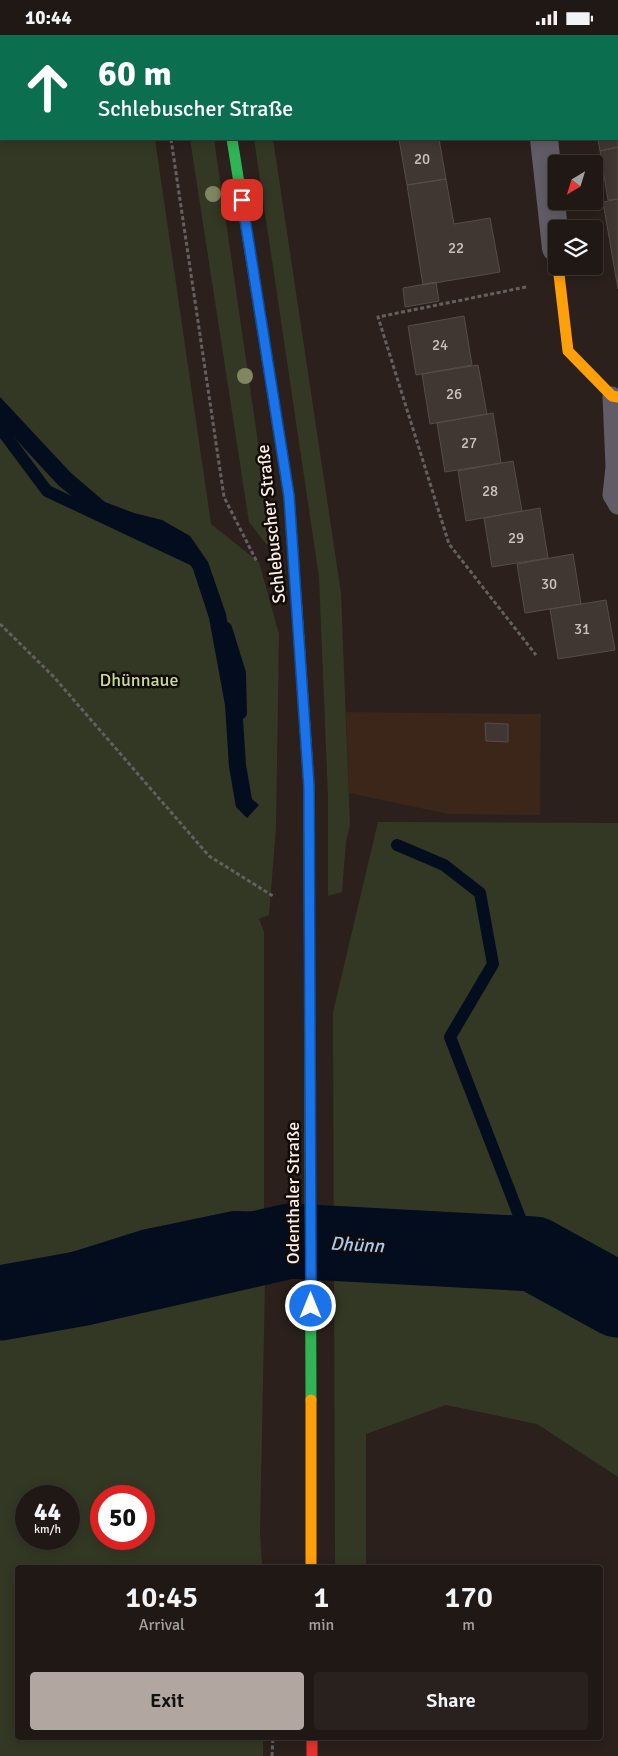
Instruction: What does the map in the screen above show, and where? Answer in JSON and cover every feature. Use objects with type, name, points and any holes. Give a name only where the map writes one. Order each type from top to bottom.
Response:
[{"type":"main road","name":"Schlebuscher Straße","points":[[232,140],[289,496],[309,787],[309,909]]},
{"type":"main road","points":[[559,275],[568,351],[615,397]]},
{"type":"main road","name":"Odenthaler Straße","points":[[309,909],[311,1565]]},
{"type":"main road","points":[[312,1740],[312,1756]]},
{"type":"street","points":[[544,140],[553,220]]},
{"type":"lane","points":[[615,397],[612,495],[618,505]]},
{"type":"path","points":[[172,140],[224,497],[257,563]]},
{"type":"path","points":[[536,655],[449,544],[378,317],[560,280]]},
{"type":"path","points":[[0,624],[52,676],[209,856],[279,900],[309,909]]},
{"type":"path","points":[[272,1740],[272,1756]]},
{"type":"shaded area","points":[[346,712],[541,714],[540,815],[448,814],[349,793]]},
{"type":"green space","name":"Dhünnaue","points":[[0,140],[155,140],[211,524],[259,562],[279,634],[276,828],[269,915],[259,919],[264,932],[264,1212],[233,1211],[142,1230],[69,1253],[0,1268]]},
{"type":"green space","points":[[190,140],[214,140],[273,546],[266,544],[249,522]]},
{"type":"green space","points":[[254,140],[273,140],[341,593],[350,825],[346,842],[342,892],[328,896],[328,796],[319,577]]},
{"type":"green space","points":[[378,822],[618,823],[618,1477],[537,1424],[446,1405],[366,1434],[366,1565],[335,1565],[333,1012]]},
{"type":"green space","points":[[265,1281],[260,1532],[262,1565],[15,1565],[15,1740],[263,1740],[263,1756],[0,1756],[0,1338],[75,1322],[217,1286]]},
{"type":"water","points":[[0,397],[71,473],[105,502],[134,513],[162,520],[190,536],[208,562],[226,614],[242,704],[246,765],[252,799],[259,805],[247,818],[236,807],[229,767],[225,705],[209,618],[193,569],[179,549],[155,536],[129,529],[97,516],[59,486],[0,422]]},
{"type":"water","points":[[233,1211],[264,1212],[265,1281],[217,1286],[193,1291],[75,1322],[0,1338],[0,1268],[69,1253],[142,1230]]},
{"type":"building","points":[[399,140],[439,140],[446,179],[407,185]]},
{"type":"building","points":[[598,140],[618,140],[618,147],[600,151]]},
{"type":"building","points":[[618,147],[618,199],[608,200],[603,169],[603,155],[601,155],[600,151]]},
{"type":"building","points":[[446,179],[454,224],[490,218],[500,272],[423,285],[407,185]]},
{"type":"building","points":[[618,199],[618,289],[603,202]]},
{"type":"building","points":[[436,282],[439,301],[405,307],[403,288]]},
{"type":"building","points":[[464,316],[472,365],[416,375],[408,326]]},
{"type":"building","points":[[478,365],[487,414],[430,424],[422,374]]},
{"type":"building","points":[[493,413],[501,463],[445,472],[437,423]]},
{"type":"building","points":[[513,461],[522,511],[466,521],[458,471]]},
{"type":"building","points":[[540,508],[548,558],[492,567],[484,518]]},
{"type":"building","points":[[573,554],[581,604],[525,613],[517,564]]},
{"type":"building","points":[[606,600],[615,650],[558,659],[550,609]]},
{"type":"building","points":[[485,723],[508,724],[508,742],[486,741]]},
{"type":"waterway","points":[[0,428],[47,491],[198,562]]},
{"type":"waterway","points":[[226,628],[240,673],[241,713]]},
{"type":"waterway","points":[[397,845],[444,865],[480,893],[493,964],[450,1037],[534,1254]]},
{"type":"waterway","name":"Dhünn","points":[[0,1303],[84,1288],[290,1241],[534,1254],[618,1300]]},
{"type":"traffic: fast","points":[[232,140],[289,496],[296,596]]},
{"type":"traffic: fast","points":[[309,808],[311,1400]]},
{"type":"traffic: slow","points":[[559,275],[568,351],[612,396],[618,397]]},
{"type":"traffic: slow","points":[[296,596],[309,808]]},
{"type":"traffic: slow","points":[[311,1400],[311,1565]]},
{"type":"traffic: jam","points":[[312,1740],[312,1756]]},
{"type":"route","points":[[242,200],[289,496],[309,787],[311,1306]]}]
